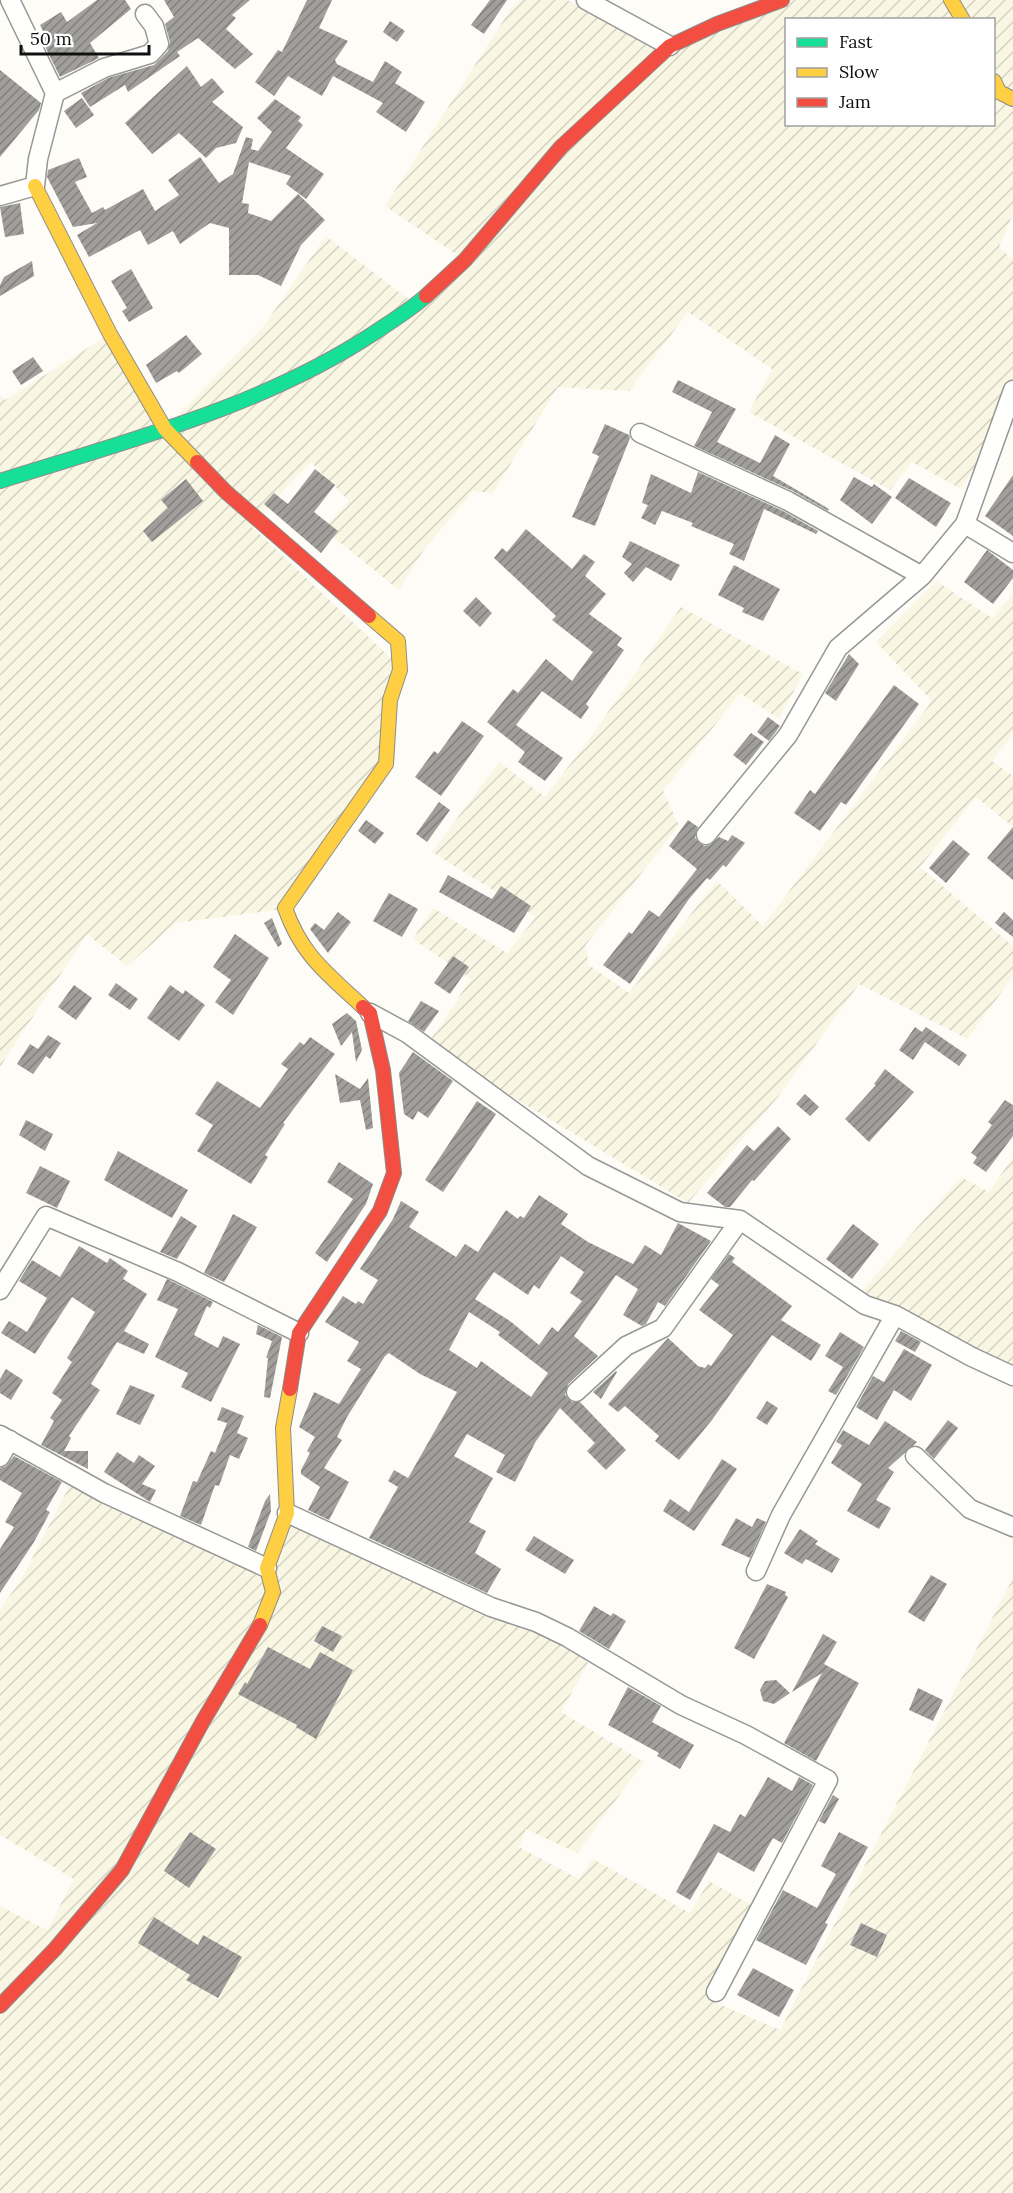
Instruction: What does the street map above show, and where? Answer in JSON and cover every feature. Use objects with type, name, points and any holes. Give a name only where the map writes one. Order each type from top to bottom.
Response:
[{"type":"street","points":[[10,0],[55,93],[38,159],[35,186],[110,334],[165,429],[226,492],[398,641],[400,670],[390,700],[386,764],[285,908],[294,933],[309,957],[370,1013],[407,1033],[588,1166],[680,1212],[740,1220],[865,1305],[895,1315],[972,1357],[1013,1376]]},
{"type":"street","points":[[586,0],[670,46]]},
{"type":"street","points":[[0,482],[165,429],[266,390],[333,360],[416,305],[465,260],[561,147],[670,46],[717,24],[782,0]]},
{"type":"street","points":[[951,0],[962,18]]},
{"type":"street","points":[[55,93],[104,68],[150,54],[159,44],[154,26],[145,14]]},
{"type":"street","points":[[995,85],[999,92],[1013,99]]},
{"type":"street","points":[[0,196],[35,186]]},
{"type":"street","points":[[706,835],[788,735],[838,648],[922,576],[965,525],[1013,390]]},
{"type":"street","points":[[640,433],[788,501],[922,576]]},
{"type":"street","points":[[965,525],[1013,553]]},
{"type":"street","points":[[0,2006],[55,1949],[122,1870],[203,1721],[259,1629],[273,1592],[267,1568],[287,1514],[283,1428],[299,1333],[380,1211],[393,1173],[383,1070],[370,1013]]},
{"type":"street","points":[[0,1290],[46,1216],[178,1272],[299,1333]]},
{"type":"street","points":[[576,1392],[626,1346],[663,1328],[740,1220]]},
{"type":"street","points":[[756,1571],[781,1515],[895,1315]]},
{"type":"street","points":[[0,1457],[5,1438],[105,1493],[267,1568]]},
{"type":"street","points":[[915,1456],[970,1509],[1013,1527]]},
{"type":"street","points":[[287,1514],[491,1607],[567,1637],[681,1705],[746,1736],[828,1780],[716,1992]]},
{"type":"shaded area","points":[[521,0],[567,0],[670,46],[782,0],[1013,0],[1013,214],[999,247],[1013,260],[1013,406],[961,489],[912,462],[890,490],[749,412],[772,369],[688,312],[629,391],[558,387],[493,493],[473,491],[423,551],[399,590],[323,529],[349,501],[311,462],[250,525],[396,663],[389,768],[276,910],[176,923],[127,966],[87,934],[0,1067],[0,395],[5,400],[110,334],[165,429],[263,327],[326,236],[416,305],[465,260],[385,206],[512,7]]},
{"type":"shaded area","points":[[936,581],[992,618],[1013,594],[1013,734],[992,761],[1013,776],[1013,827],[976,797],[920,867],[1013,946],[1013,977],[967,1039],[859,984],[778,1097],[688,1203],[427,1045],[471,979],[413,939],[433,908],[507,953],[536,917],[432,852],[499,762],[545,797],[588,741],[681,607],[803,674],[779,719],[740,693],[663,791],[679,825],[585,946],[589,965],[629,993],[717,881],[763,926],[932,701],[876,642]]},
{"type":"shaded area","points":[[1013,1157],[1013,1376],[895,1315],[861,1292],[961,1177],[989,1192]]},
{"type":"shaded area","points":[[71,1483],[227,1562],[272,1577],[282,1520],[490,1618],[542,1631],[571,1646],[588,1663],[561,1712],[644,1762],[577,1853],[526,1829],[519,1847],[579,1879],[593,1859],[690,1913],[709,1881],[762,1911],[714,2002],[780,2030],[1013,1578],[1013,2193],[0,2193],[0,1906],[47,1930],[74,1879],[0,1835],[0,1609],[21,1580]]},
{"type":"building","points":[[97,0],[125,0],[131,9],[90,43],[99,58],[60,77],[41,38],[45,35],[40,25],[61,12],[67,22]]},
{"type":"building","points":[[164,0],[250,0],[232,15],[236,18],[226,29],[253,54],[235,69],[198,38],[177,52],[180,56],[128,92],[125,85],[90,107],[81,93],[108,78],[154,65],[168,51],[170,42],[165,24],[174,17]]},
{"type":"building","points":[[307,0],[332,0],[319,28],[348,41],[335,60],[337,64],[373,82],[385,61],[402,72],[395,83],[425,102],[406,132],[376,112],[383,103],[333,76],[322,96],[288,76],[274,96],[255,82],[278,50],[282,52]]},
{"type":"building","points":[[490,0],[507,0],[484,34],[471,25]]},
{"type":"building","points":[[390,21],[405,31],[397,42],[383,32]]},
{"type":"building","points":[[187,66],[201,87],[212,78],[224,92],[212,102],[243,127],[236,143],[216,148],[206,158],[179,133],[152,154],[125,123]]},
{"type":"building","points":[[0,70],[41,103],[39,110],[0,157]]},
{"type":"building","points":[[82,98],[94,115],[76,128],[64,111]]},
{"type":"building","points":[[275,99],[301,117],[298,121],[303,125],[286,148],[324,174],[306,199],[286,184],[291,176],[249,162],[242,203],[249,204],[248,213],[271,221],[298,194],[325,220],[301,245],[281,286],[258,275],[229,275],[229,228],[210,223],[180,244],[173,231],[148,245],[140,230],[89,257],[77,235],[97,223],[73,227],[47,177],[48,170],[79,158],[87,177],[75,182],[92,213],[103,207],[105,210],[143,189],[155,211],[179,195],[168,180],[200,157],[219,183],[233,174],[246,137],[253,139],[251,149],[258,151],[272,132],[257,118]]},
{"type":"building","points":[[20,203],[24,234],[5,237],[0,207]]},
{"type":"building","points":[[32,261],[34,276],[0,296],[0,285],[4,277]]},
{"type":"building","points":[[131,269],[153,308],[129,322],[122,311],[127,308],[111,281]]},
{"type":"building","points":[[186,335],[202,354],[179,373],[177,371],[156,383],[146,365]]},
{"type":"building","points":[[33,357],[43,371],[21,385],[12,371]]},
{"type":"building","points":[[678,380],[736,409],[717,442],[760,463],[775,435],[790,444],[773,476],[829,509],[828,511],[793,491],[694,446],[712,412],[672,392]]},
{"type":"building","points":[[605,424],[629,435],[630,438],[595,526],[572,517],[599,456],[592,453]]},
{"type":"building","points":[[315,469],[335,485],[314,512],[338,531],[321,553],[264,504],[274,493],[288,504]]},
{"type":"building","points":[[698,472],[783,511],[818,531],[816,534],[764,509],[744,561],[729,554],[734,544],[691,526],[693,523],[662,511],[655,525],[641,518],[648,505],[642,503],[651,474],[691,493]]},
{"type":"building","points":[[1013,475],[1013,536],[985,516]]},
{"type":"building","points":[[854,477],[872,487],[874,484],[892,497],[872,524],[840,500]]},
{"type":"building","points":[[909,478],[951,503],[936,527],[895,498]]},
{"type":"building","points":[[186,479],[203,501],[152,542],[143,531],[168,508],[161,500]]},
{"type":"building","points":[[526,529],[572,569],[584,554],[595,562],[585,576],[606,594],[589,614],[622,638],[617,645],[624,650],[586,704],[589,707],[581,719],[542,691],[516,725],[563,758],[545,781],[518,762],[525,752],[487,722],[513,689],[518,693],[546,659],[572,681],[593,652],[552,620],[556,616],[494,558],[502,548],[507,552]]},
{"type":"building","points":[[630,541],[680,565],[671,581],[646,567],[633,582],[624,573],[632,564],[622,557]]},
{"type":"building","points":[[987,550],[1013,570],[1013,578],[993,604],[964,582]]},
{"type":"building","points":[[734,565],[780,589],[763,621],[742,612],[744,608],[718,595]]},
{"type":"building","points":[[476,597],[492,613],[480,627],[463,611]]},
{"type":"building","points":[[849,654],[859,664],[836,701],[825,693]]},
{"type":"building","points":[[894,685],[919,704],[846,805],[841,802],[820,831],[794,813],[810,790],[815,794]]},
{"type":"building","points":[[768,717],[780,726],[769,741],[757,732]]},
{"type":"building","points":[[462,721],[484,736],[441,796],[415,777],[434,751],[438,754]]},
{"type":"building","points":[[751,733],[764,742],[746,765],[733,755]]},
{"type":"building","points":[[439,802],[450,810],[427,842],[416,834]]},
{"type":"building","points":[[366,820],[384,833],[375,844],[358,831]]},
{"type":"building","points":[[688,820],[698,827],[695,838],[704,846],[710,845],[719,837],[728,841],[732,835],[745,843],[726,867],[723,865],[710,880],[707,878],[689,899],[630,984],[603,965],[629,932],[632,934],[649,910],[659,917],[697,869],[669,846]]},
{"type":"building","points":[[1013,827],[1013,880],[987,858]]},
{"type":"building","points":[[953,840],[970,854],[946,883],[929,868]]},
{"type":"building","points":[[448,875],[492,899],[501,886],[531,906],[514,933],[439,892]]},
{"type":"building","points":[[389,893],[418,909],[402,937],[373,921]]},
{"type":"building","points":[[338,912],[351,922],[328,953],[310,929],[315,923],[324,930]]},
{"type":"building","points":[[1004,912],[1013,920],[1013,937],[995,923]]},
{"type":"building","points":[[272,918],[282,944],[278,947],[264,923]]},
{"type":"building","points":[[235,934],[269,958],[233,1015],[215,1002],[231,980],[213,967]]},
{"type":"building","points":[[453,956],[469,967],[450,994],[434,983]]},
{"type":"building","points":[[116,983],[138,999],[130,1010],[108,995]]},
{"type":"building","points":[[74,985],[92,998],[76,1020],[58,1007]]},
{"type":"building","points":[[170,985],[183,994],[185,990],[205,1005],[179,1041],[147,1018]]},
{"type":"building","points":[[421,1001],[439,1011],[424,1032],[408,1021]]},
{"type":"building","points":[[347,1013],[356,1021],[362,1050],[356,1062],[352,1032],[341,1046],[332,1024]]},
{"type":"building","points":[[915,1027],[922,1032],[926,1027],[967,1055],[959,1066],[925,1042],[913,1060],[899,1050]]},
{"type":"building","points":[[48,1035],[61,1043],[50,1059],[46,1056],[33,1074],[17,1064],[30,1044],[38,1049]]},
{"type":"building","points":[[310,1037],[335,1054],[283,1123],[285,1124],[265,1155],[268,1157],[251,1184],[197,1151],[213,1125],[195,1114],[217,1081],[260,1108],[288,1069],[281,1064],[300,1042],[304,1045]]},
{"type":"building","points":[[413,1052],[453,1081],[428,1118],[418,1111],[413,1120],[404,1114],[399,1073]]},
{"type":"building","points":[[885,1069],[914,1092],[869,1142],[845,1119],[876,1085],[874,1084]]},
{"type":"building","points":[[335,1074],[360,1089],[368,1078],[373,1128],[366,1130],[360,1100],[340,1103]]},
{"type":"building","points":[[805,1094],[819,1107],[810,1116],[796,1104]]},
{"type":"building","points":[[1005,1100],[1013,1105],[1013,1136],[986,1172],[973,1163],[977,1157],[971,1153],[992,1125],[988,1122]]},
{"type":"building","points":[[477,1101],[496,1114],[443,1192],[425,1180]]},
{"type":"building","points":[[26,1120],[53,1134],[45,1151],[19,1135]]},
{"type":"building","points":[[778,1126],[791,1139],[730,1207],[725,1207],[707,1193],[747,1145],[754,1151]]},
{"type":"building","points":[[118,1151],[188,1190],[172,1218],[104,1180]]},
{"type":"building","points":[[339,1162],[373,1184],[366,1204],[327,1262],[315,1253],[353,1199],[327,1182]]},
{"type":"building","points":[[40,1166],[70,1181],[57,1208],[26,1193]]},
{"type":"building","points":[[539,1195],[568,1214],[561,1224],[588,1242],[633,1264],[645,1245],[661,1255],[678,1223],[711,1241],[665,1306],[658,1302],[646,1324],[642,1326],[623,1315],[638,1289],[616,1275],[574,1336],[598,1356],[568,1384],[565,1395],[572,1402],[580,1402],[626,1450],[606,1470],[587,1451],[595,1443],[560,1408],[536,1441],[515,1482],[496,1472],[505,1455],[467,1434],[454,1456],[493,1478],[469,1522],[486,1531],[475,1553],[501,1569],[487,1593],[369,1538],[398,1487],[388,1481],[394,1470],[408,1478],[457,1392],[420,1374],[389,1353],[385,1356],[347,1417],[337,1437],[342,1440],[324,1468],[349,1482],[329,1520],[308,1510],[320,1487],[301,1474],[301,1470],[310,1453],[307,1451],[315,1437],[299,1427],[314,1392],[339,1404],[361,1369],[347,1361],[359,1342],[325,1322],[343,1296],[356,1304],[358,1301],[363,1304],[378,1280],[360,1269],[393,1219],[401,1201],[419,1212],[409,1227],[456,1257],[465,1244],[478,1252],[506,1210],[518,1219],[520,1216],[524,1218]],"holes":[[[561,1256],[584,1272],[570,1293],[582,1301],[558,1332],[552,1327],[539,1345],[510,1321],[475,1299],[494,1272],[528,1295],[534,1285],[539,1289]],[[469,1312],[500,1332],[498,1335],[548,1373],[531,1397],[481,1361],[477,1368],[449,1350]]]},
{"type":"building","points":[[233,1214],[257,1227],[224,1282],[204,1273]]},
{"type":"building","points":[[181,1216],[197,1226],[177,1259],[160,1252]]},
{"type":"building","points":[[853,1224],[879,1244],[852,1279],[826,1259]]},
{"type":"building","points":[[79,1246],[107,1263],[110,1258],[128,1271],[123,1279],[147,1294],[124,1331],[149,1344],[144,1354],[117,1342],[91,1384],[100,1390],[69,1436],[71,1438],[64,1451],[88,1451],[88,1469],[41,1445],[54,1421],[50,1418],[62,1400],[52,1393],[72,1362],[67,1358],[95,1312],[72,1297],[35,1354],[1,1333],[9,1321],[27,1332],[47,1298],[19,1281],[32,1260],[60,1277]]},
{"type":"building","points":[[729,1254],[735,1258],[732,1262],[792,1306],[781,1320],[821,1345],[811,1361],[772,1335],[712,1420],[679,1460],[655,1441],[659,1436],[625,1406],[618,1412],[608,1404],[668,1338],[698,1366],[705,1368],[708,1364],[711,1366],[733,1335],[699,1310],[719,1285],[711,1279]]},
{"type":"building","points":[[167,1279],[213,1302],[210,1308],[207,1306],[194,1335],[218,1348],[223,1336],[240,1344],[211,1402],[181,1387],[188,1373],[155,1357],[178,1309],[157,1300]]},
{"type":"building","points":[[258,1325],[282,1337],[270,1398],[264,1397],[268,1358],[266,1358],[272,1341],[256,1334]]},
{"type":"building","points":[[901,1331],[921,1342],[915,1352],[895,1341]]},
{"type":"building","points":[[840,1332],[864,1347],[836,1395],[828,1391],[843,1367],[825,1356]]},
{"type":"building","points":[[904,1349],[932,1365],[911,1401],[894,1390],[877,1420],[856,1407],[873,1376],[884,1382]]},
{"type":"building","points":[[6,1369],[23,1380],[11,1400],[0,1393],[0,1379]]},
{"type":"building","points":[[617,1372],[601,1399],[593,1392]]},
{"type":"building","points":[[130,1385],[155,1395],[140,1425],[116,1414]]},
{"type":"building","points":[[767,1401],[778,1408],[767,1425],[756,1418]]},
{"type":"building","points":[[222,1407],[244,1416],[237,1433],[248,1438],[239,1459],[230,1455],[219,1486],[215,1485],[201,1525],[180,1516],[193,1481],[197,1482],[211,1451],[215,1453],[227,1423],[217,1420]]},
{"type":"building","points":[[948,1420],[958,1428],[934,1459],[925,1450]]},
{"type":"building","points":[[885,1421],[917,1442],[888,1468],[894,1472],[876,1500],[891,1508],[879,1529],[847,1511],[862,1484],[831,1463],[842,1445],[836,1442],[843,1430],[869,1445]]},
{"type":"building","points":[[117,1452],[134,1463],[139,1455],[155,1466],[142,1484],[156,1490],[150,1502],[104,1472]]},
{"type":"building","points":[[14,1456],[62,1482],[46,1510],[50,1512],[34,1542],[0,1593],[0,1549],[14,1527],[5,1522],[22,1493],[0,1480],[0,1468],[6,1466]]},
{"type":"building","points":[[722,1459],[737,1469],[694,1531],[663,1511],[670,1499],[689,1512]]},
{"type":"building","points":[[270,1494],[271,1511],[256,1551],[248,1547],[265,1501]]},
{"type":"building","points":[[736,1518],[752,1527],[757,1518],[766,1522],[750,1558],[721,1545]]},
{"type":"building","points":[[800,1529],[818,1541],[815,1544],[840,1559],[832,1573],[806,1559],[802,1564],[784,1553]]},
{"type":"building","points":[[534,1536],[574,1560],[565,1574],[525,1550]]},
{"type":"building","points":[[931,1575],[947,1584],[924,1622],[908,1612]]},
{"type":"building","points":[[767,1584],[786,1592],[785,1595],[788,1597],[754,1659],[734,1648]]},
{"type":"building","points":[[594,1606],[611,1616],[613,1613],[626,1621],[609,1649],[579,1631]]},
{"type":"building","points":[[322,1626],[342,1636],[333,1652],[314,1641]]},
{"type":"building","points":[[823,1634],[837,1642],[824,1664],[859,1683],[816,1761],[784,1743],[822,1673],[792,1692]]},
{"type":"building","points":[[268,1647],[310,1669],[320,1652],[353,1670],[316,1739],[296,1727],[297,1725],[238,1694],[245,1682],[247,1684]]},
{"type":"building","points":[[776,1680],[790,1693],[774,1704],[763,1701],[760,1690],[765,1681]]},
{"type":"building","points":[[628,1687],[661,1706],[652,1722],[694,1745],[680,1769],[657,1756],[659,1753],[608,1725]]},
{"type":"building","points":[[918,1688],[943,1700],[933,1721],[909,1710]]},
{"type":"building","points":[[768,1777],[792,1791],[799,1777],[813,1785],[782,1843],[773,1838],[754,1872],[718,1852],[690,1900],[676,1892],[714,1824],[730,1832],[740,1814],[745,1817]]},
{"type":"building","points":[[833,1795],[839,1799],[825,1824],[819,1821]]},
{"type":"building","points":[[190,1832],[216,1849],[189,1888],[164,1871]]},
{"type":"building","points":[[839,1832],[868,1847],[825,1923],[828,1924],[806,1965],[756,1940],[783,1890],[817,1908],[836,1874],[821,1866]]},
{"type":"building","points":[[154,1917],[198,1945],[203,1935],[242,1957],[218,1998],[186,1980],[190,1975],[138,1943]]},
{"type":"building","points":[[861,1923],[887,1935],[877,1957],[850,1945]]},
{"type":"building","points":[[753,1968],[794,1990],[779,2017],[737,1995]]},
{"type":"traffic: fast","points":[[0,481],[145,436],[240,402],[331,359],[394,320],[426,296]]},
{"type":"traffic: slow","points":[[951,0],[962,18]]},
{"type":"traffic: slow","points":[[995,83],[999,92],[1013,99]]},
{"type":"traffic: slow","points":[[35,186],[110,334],[165,429],[197,462]]},
{"type":"traffic: slow","points":[[363,1007],[317,963],[299,939],[285,908],[386,764],[390,700],[400,670],[398,641],[369,616]]},
{"type":"traffic: slow","points":[[260,1625],[273,1592],[267,1568],[287,1513],[283,1428],[290,1389]]},
{"type":"traffic: jam","points":[[426,296],[465,260],[561,147],[670,46],[717,24],[782,0]]},
{"type":"traffic: jam","points":[[197,462],[226,492],[369,616]]},
{"type":"traffic: jam","points":[[290,1389],[299,1333],[380,1211],[394,1173],[383,1070],[370,1013],[363,1007]]},
{"type":"traffic: jam","points":[[0,2006],[55,1949],[122,1870],[203,1721],[260,1625]]}]
